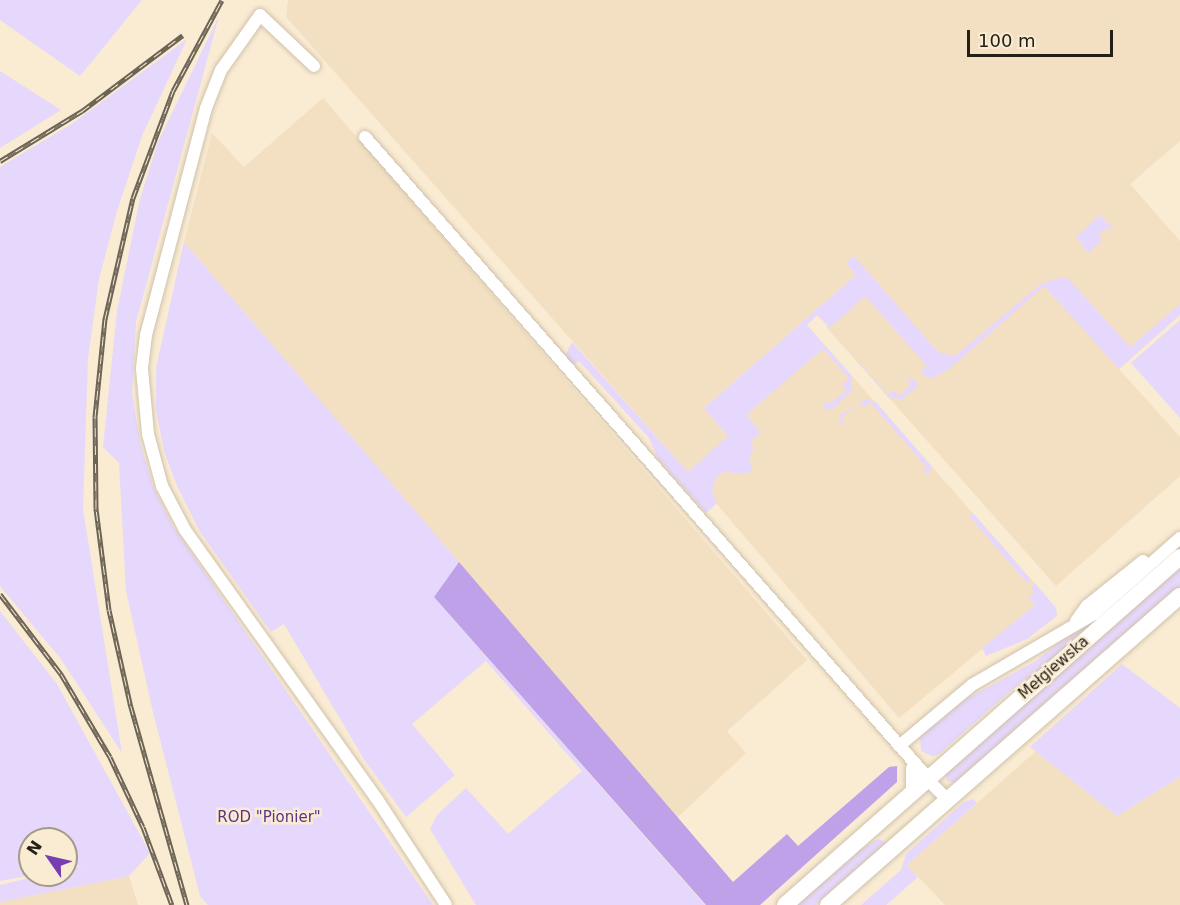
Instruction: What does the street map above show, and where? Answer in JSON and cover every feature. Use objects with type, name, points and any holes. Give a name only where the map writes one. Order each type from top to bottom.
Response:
[{"type":"main road","name":"Mełgiewska","points":[[784,905],[914,790],[921,773],[1180,557]]},
{"type":"main road","name":"Mełgiewska","points":[[828,905],[1180,596]]},
{"type":"main road","points":[[874,826],[887,826],[892,831],[895,837],[888,852]]},
{"type":"street","points":[[314,66],[260,15],[221,70],[206,108],[146,335],[142,369],[147,434],[162,486],[185,530],[383,808],[446,905]]},
{"type":"street","points":[[365,137],[921,773],[948,800]]},
{"type":"street","name":"Mełgiewska","points":[[1075,622],[1087,606],[1180,532]]},
{"type":"street","name":"Mełgiewska","points":[[899,746],[972,685],[1040,648],[1075,622],[1094,614],[1180,538]]},
{"type":"shaded area","points":[[288,0],[1180,0],[1180,141],[1130,184],[1180,241],[1180,315],[1119,369],[1180,437],[1180,476],[1056,586],[826,327],[869,289],[856,275],[704,408],[729,436],[688,472],[286,17]]},
{"type":"shaded area","points":[[323,98],[807,660],[727,731],[746,753],[677,818],[184,242],[212,133],[244,167]]},
{"type":"shaded area","points":[[822,342],[1046,596],[899,718],[693,476],[749,426],[740,415]]},
{"type":"shaded area","points":[[459,562],[733,882],[787,834],[798,846],[889,767],[897,766],[897,782],[760,905],[706,905],[434,597]]},
{"type":"shaded area","points":[[1036,751],[1117,816],[1180,777],[1180,905],[945,905],[907,865]]},
{"type":"shaded area","points":[[129,876],[138,905],[0,905],[0,902]]},
{"type":"green space","points":[[0,0],[142,0],[80,76],[0,20]]},
{"type":"green space","name":"ROD \"Pionier\"","points":[[219,16],[136,322],[132,392],[140,442],[153,486],[173,526],[433,905],[208,905],[200,896],[152,708],[126,591],[119,463],[103,447],[117,311],[140,199],[158,142]]},
{"type":"green space","points":[[187,39],[142,136],[117,211],[99,279],[88,358],[83,509],[122,753],[61,659],[0,586],[0,167],[73,123]]},
{"type":"green space","points":[[0,71],[61,110],[0,148]]},
{"type":"green space","points":[[1100,215],[1114,230],[1107,228],[1098,235],[1102,240],[1088,253],[1076,237]]},
{"type":"green space","points":[[184,242],[459,562],[434,597],[705,905],[476,905],[430,829],[437,815],[466,788],[508,834],[582,771],[486,661],[412,724],[455,775],[406,817],[365,761],[284,624],[271,632],[199,530],[177,486],[164,451],[156,410],[156,368]]},
{"type":"green space","points":[[854,256],[938,352],[955,356],[1041,284],[1055,279],[1067,277],[1130,347],[1180,304],[1180,315],[1119,369],[1044,286],[949,369],[931,379],[920,372],[927,366],[865,296],[830,328],[817,315],[807,325],[852,376],[851,392],[831,410],[823,408],[826,400],[830,404],[846,390],[842,385],[849,378],[823,349],[746,415],[761,432],[750,443],[754,448],[749,459],[753,469],[746,474],[725,472],[716,477],[712,491],[717,503],[706,513],[658,459],[649,438],[579,361],[573,365],[565,356],[572,342],[688,472],[728,436],[704,408],[856,275],[846,263]]},
{"type":"green space","points":[[1180,320],[1180,418],[1131,363]]},
{"type":"green space","points":[[838,338],[888,395],[893,390],[899,396],[910,385],[908,378],[916,380],[917,387],[902,399],[889,398]]},
{"type":"green space","points":[[865,399],[876,402],[932,467],[929,473],[922,473],[927,468],[870,402],[864,407],[860,402]]},
{"type":"green space","points":[[859,403],[841,418],[845,423],[839,424],[840,415]]},
{"type":"green space","points":[[973,513],[1031,579],[1027,583],[969,516]]},
{"type":"green space","points":[[1180,542],[1180,550],[1066,651],[1008,693],[939,754],[932,756],[921,751],[920,737],[955,705],[1036,661]]},
{"type":"green space","points":[[1180,565],[1180,590],[956,783],[947,781],[946,773]]},
{"type":"green space","points":[[1035,583],[1056,608],[1057,616],[1027,639],[986,656],[982,648],[1035,605],[1028,597],[1035,592],[1031,587]]},
{"type":"green space","points":[[0,611],[57,684],[150,853],[129,876],[78,886],[78,867],[85,865],[78,866],[78,827],[18,827],[18,878],[0,881]]},
{"type":"green space","points":[[1122,664],[1180,708],[1180,777],[1117,816],[1030,747]]},
{"type":"green space","points":[[973,799],[977,803],[907,865],[918,877],[886,905],[861,905],[901,870],[906,854],[964,802]]},
{"type":"green space","points":[[878,839],[886,842],[816,905],[796,905],[859,850]]},
{"type":"green space","points":[[18,881],[18,887],[74,887],[0,902],[0,885]]},
{"type":"railway","points":[[187,905],[130,703],[109,610],[96,508],[95,417],[105,319],[133,198],[173,91],[222,0]]},
{"type":"railway","points":[[0,161],[82,111],[183,35]]},
{"type":"railway","points":[[0,594],[61,674],[110,757],[143,827],[172,905]]}]
